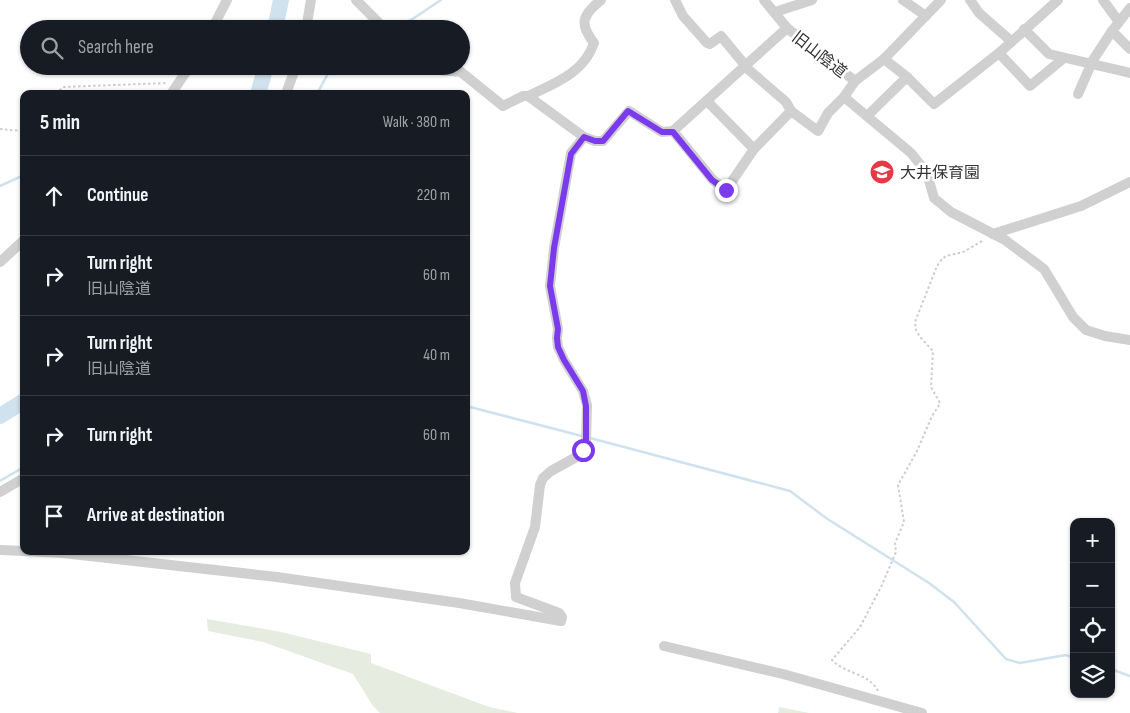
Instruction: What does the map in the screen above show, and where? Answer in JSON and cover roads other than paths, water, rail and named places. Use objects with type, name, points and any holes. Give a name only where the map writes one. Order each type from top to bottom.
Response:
[{"type":"street","points":[[217,20],[227,0]]},
{"type":"street","points":[[308,20],[311,0]]},
{"type":"street","points":[[356,0],[376,20]]},
{"type":"street","points":[[465,75],[503,106],[571,75],[581,66],[591,52],[594,43],[585,31],[584,23],[588,14],[601,0]]},
{"type":"street","points":[[675,0],[683,16],[707,43],[710,44],[721,36],[749,70],[786,102],[791,111],[818,130],[828,112],[844,97]]},
{"type":"street","points":[[764,0],[787,28]]},
{"type":"street","points":[[775,12],[812,0]]},
{"type":"street","points":[[903,0],[926,16]]},
{"type":"street","points":[[854,81],[884,59],[941,0]]},
{"type":"street","points":[[970,0],[979,13],[1011,41]]},
{"type":"street","points":[[884,59],[907,77],[934,104],[999,53],[1058,0]]},
{"type":"street","points":[[1103,0],[1119,22]]},
{"type":"street","points":[[1078,94],[1091,64],[1112,31],[1130,8]]},
{"type":"street","name":"旧山陰道","points":[[673,132],[787,28],[854,81],[844,97],[911,153],[927,173],[934,198],[951,212],[1005,240],[1044,269],[1073,317],[1086,330],[1105,336],[1130,340]]},
{"type":"street","points":[[1024,29],[1049,54],[1130,73]]},
{"type":"street","points":[[1112,31],[1130,49]]},
{"type":"street","points":[[999,53],[1030,86],[1064,58]]},
{"type":"street","points":[[174,90],[184,75]]},
{"type":"street","points":[[287,90],[293,75]]},
{"type":"street","points":[[867,116],[907,77]]},
{"type":"street","points":[[528,96],[584,137],[595,141],[603,141],[628,111],[662,132],[673,132],[712,180],[726,190],[754,149],[791,111]]},
{"type":"street","points":[[706,101],[754,149]]},
{"type":"street","points":[[80,555],[277,577],[459,603],[562,621],[559,613],[516,597],[515,583],[534,528],[540,485],[543,478],[550,470],[580,455],[586,443],[586,406],[583,391],[558,347],[558,329],[550,286],[554,248],[571,154],[584,137]]},
{"type":"street","points":[[993,234],[1081,206],[1130,182]]},
{"type":"street","points":[[0,262],[20,244]]},
{"type":"street","points":[[0,492],[20,480]]},
{"type":"street","points":[[0,550],[20,551]]},
{"type":"street","points":[[664,646],[783,674],[922,713]]},
{"type":"waterway","points":[[277,20],[281,0]]},
{"type":"waterway","points":[[411,20],[441,0]]},
{"type":"waterway","points":[[259,90],[263,75]]},
{"type":"waterway","points":[[319,90],[327,75]]},
{"type":"waterway","points":[[0,186],[20,177]]},
{"type":"waterway","points":[[0,416],[20,404]]},
{"type":"waterway","points":[[470,407],[582,436]]},
{"type":"waterway","points":[[590,438],[790,491],[826,518],[929,583],[954,602],[1006,659],[1020,663],[1066,655],[1070,656]]},
{"type":"waterway","points":[[0,481],[20,469]]},
{"type":"waterway","points":[[1115,670],[1130,676]]},
{"type":"place","name":"大井保育園","points":[[882,172]]}]
